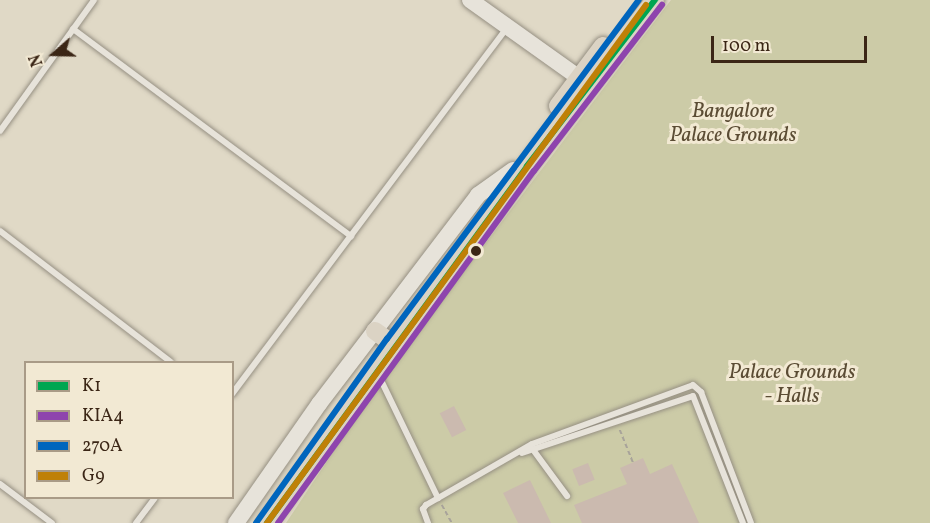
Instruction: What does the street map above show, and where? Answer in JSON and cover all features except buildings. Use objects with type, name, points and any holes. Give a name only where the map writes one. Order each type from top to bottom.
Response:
[{"type":"main road","points":[[386,338],[584,81],[639,0]]},
{"type":"main road","points":[[267,523],[369,374],[386,338],[513,170],[584,81],[655,0]]},
{"type":"main road","points":[[256,523],[369,374]]},
{"type":"street","points":[[482,3],[508,27],[584,81]]},
{"type":"street","points":[[236,523],[386,338]]},
{"type":"lane","points":[[0,131],[94,0]]},
{"type":"lane","points":[[234,391],[508,27]]},
{"type":"lane","points":[[73,29],[351,237]]},
{"type":"lane","points":[[0,231],[168,361]]},
{"type":"lane","points":[[369,374],[438,498]]},
{"type":"lane","points":[[516,454],[534,451],[693,385],[698,387],[751,523]]},
{"type":"lane","points":[[428,523],[423,509],[438,498],[516,454],[585,429],[617,422],[693,396],[743,523]]},
{"type":"lane","points":[[645,403],[649,410]]},
{"type":"lane","points":[[534,451],[567,496]]},
{"type":"lane","points":[[0,484],[52,523]]},
{"type":"lane","points":[[136,523],[154,499]]},
{"type":"path","points":[[617,422],[633,463]]},
{"type":"path","points":[[438,498],[452,523]]},
{"type":"green space","points":[[671,0],[930,0],[930,523],[286,523],[381,380]]},
{"type":"transit line","name":"270A","points":[[256,523],[387,339],[639,0]]},
{"type":"transit line","name":"K1","points":[[267,523],[527,166],[655,0]]},
{"type":"transit line","name":"G9","points":[[267,523],[646,5]]},
{"type":"transit line","name":"KIA4","points":[[278,523],[534,171],[662,5]]},
{"type":"park label","name":"Bangalore Palace Grounds","points":[[733,124]]},
{"type":"park label","name":"Palace Grounds - Halls","points":[[792,385]]}]
